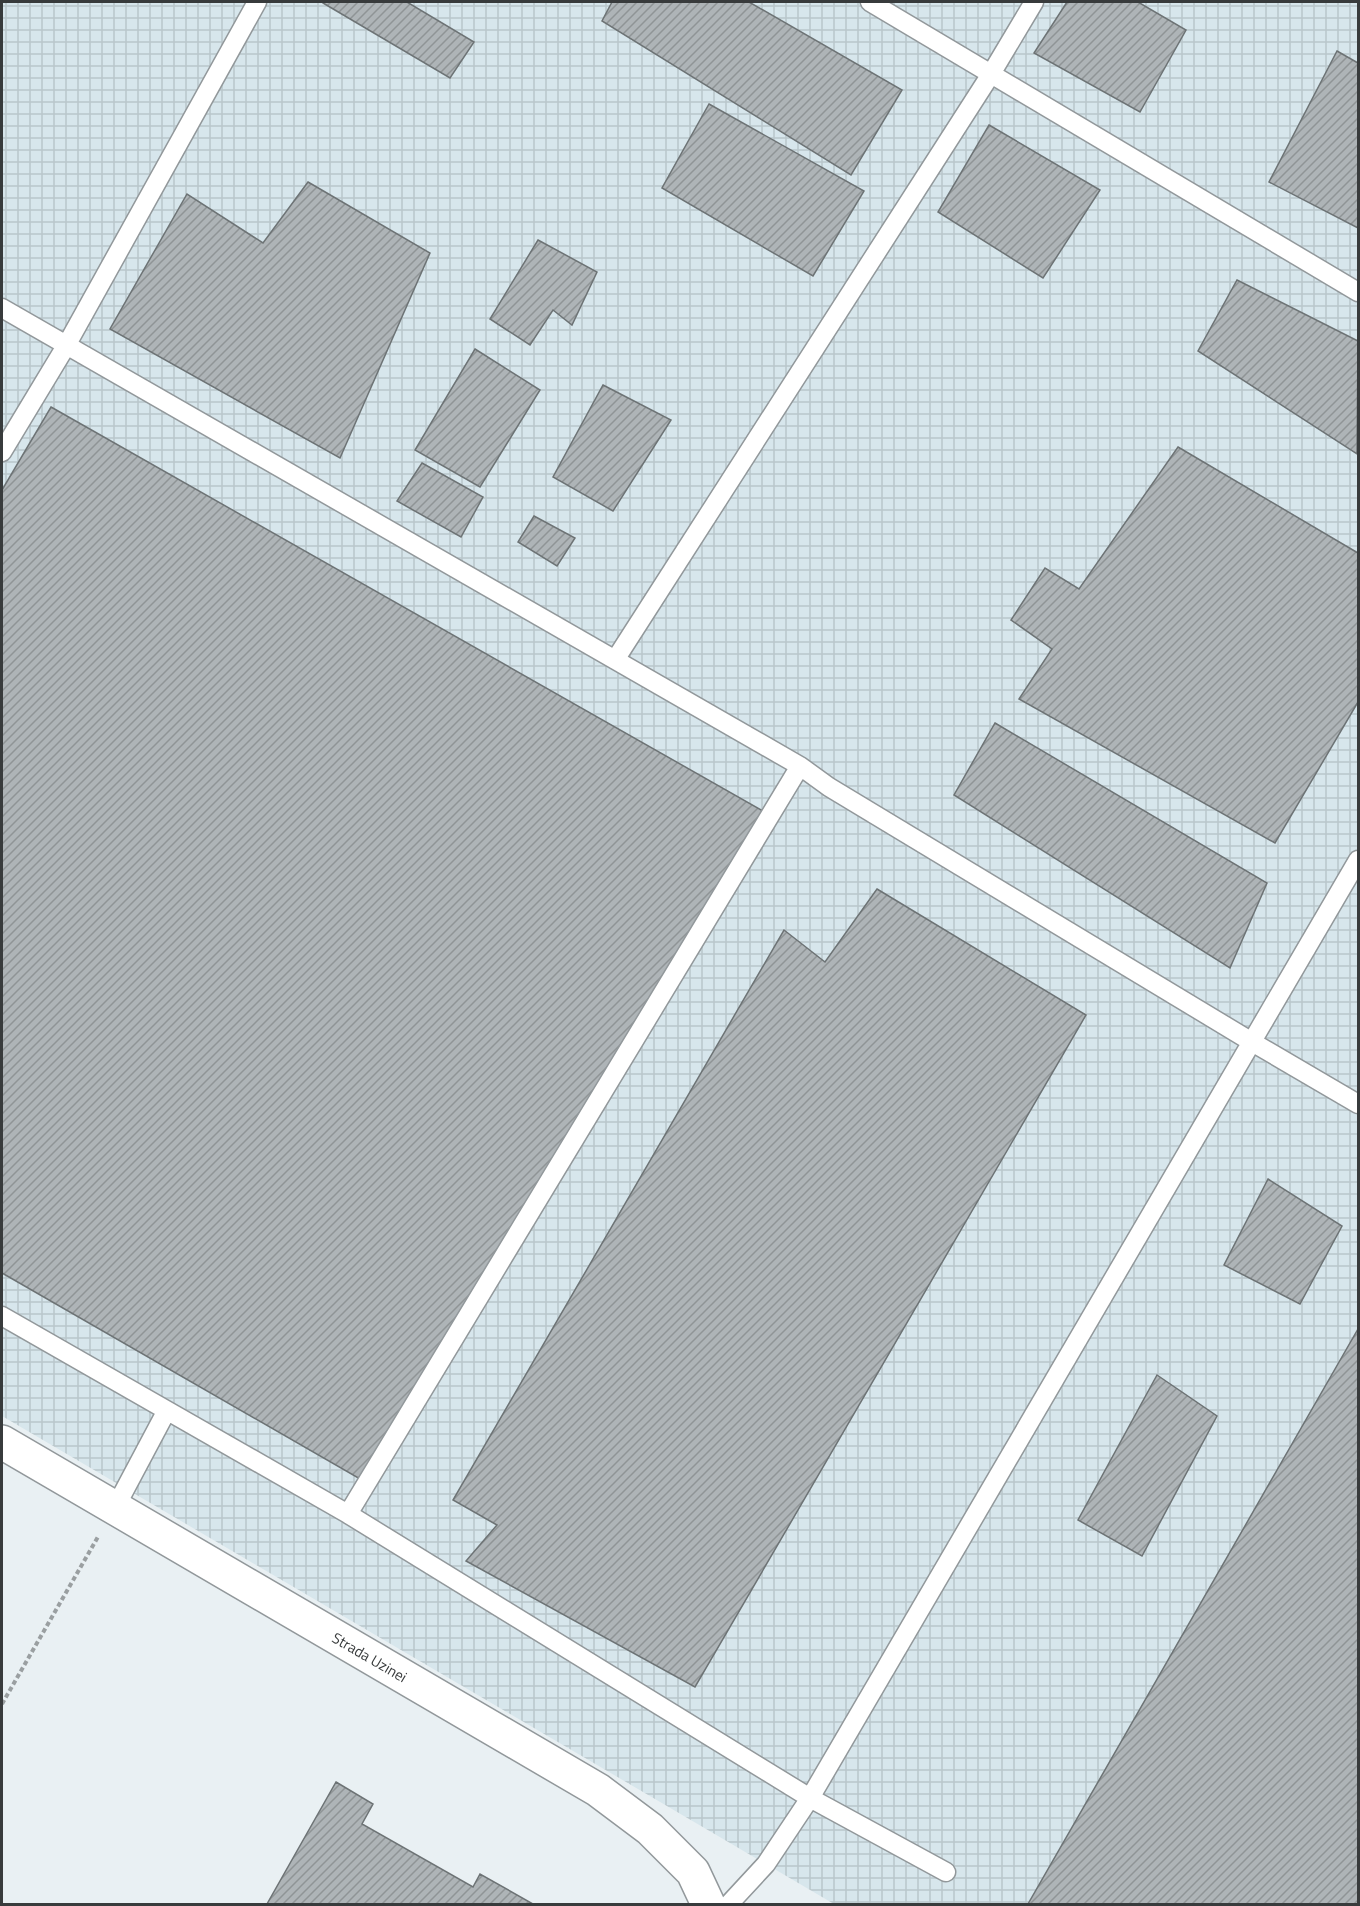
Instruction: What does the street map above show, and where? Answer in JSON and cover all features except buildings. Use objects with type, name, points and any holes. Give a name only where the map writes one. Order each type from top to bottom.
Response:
[{"type":"street","name":"Strada Uzinei","points":[[2,1442],[598,1790],[650,1829],[693,1872],[708,1905]]},
{"type":"lane","points":[[2,452],[66,346],[257,2]]},
{"type":"lane","points":[[870,2],[1359,292]]},
{"type":"lane","points":[[615,660],[991,74],[1034,2]]},
{"type":"lane","points":[[2,308],[800,766],[839,793],[1359,1104]]},
{"type":"lane","points":[[348,1514],[800,766]]},
{"type":"lane","points":[[729,1905],[766,1864],[810,1798],[1359,860]]},
{"type":"lane","points":[[2,1316],[166,1412],[348,1514],[810,1798],[946,1872]]},
{"type":"lane","points":[[115,1508],[166,1412]]},
{"type":"path","points":[[2,1704],[115,1508]]},
{"type":"shaded area","points":[[2,2],[1358,2],[1358,1904],[834,1904],[2,1416]]}]
